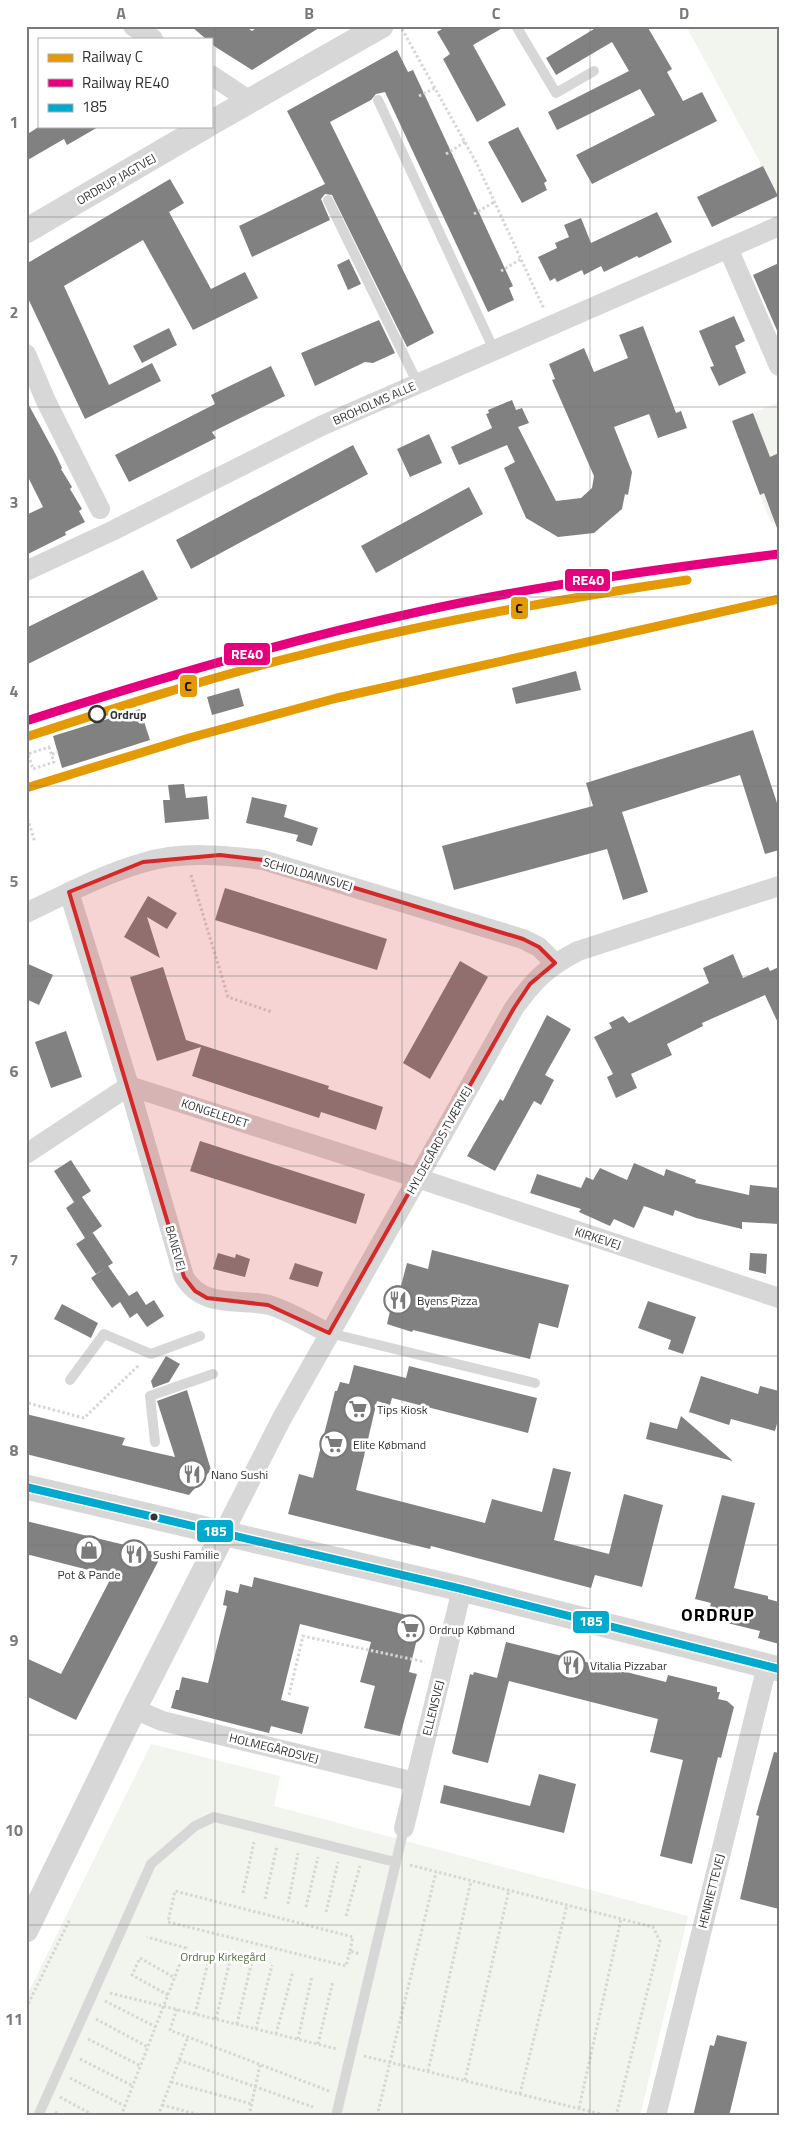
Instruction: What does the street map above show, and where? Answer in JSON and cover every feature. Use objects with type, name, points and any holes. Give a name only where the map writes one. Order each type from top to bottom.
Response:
[{"type":"street","points":[[133,26],[151,38]]},
{"type":"street","points":[[212,123],[375,28]]},
{"type":"street","points":[[212,76],[250,101]]},
{"type":"street","name":"ORDRUP JAGTVEJ","points":[[26,231],[203,128]]},
{"type":"street","name":"BROHOLMS ALLE","points":[[26,571],[112,531],[320,426],[779,226]]},
{"type":"street","points":[[728,248],[779,366]]},
{"type":"street","points":[[26,354],[46,401],[100,509]]},
{"type":"street","name":"SCHIOLDANNSVEJ","points":[[26,913],[69,892],[144,862],[185,856],[220,854],[263,860],[523,939],[539,946],[555,963]]},
{"type":"street","name":"HYLDEGÅRDS TVÆRVEJ","points":[[223,1534],[282,1418],[329,1333],[514,1008],[530,984],[555,963],[578,951],[779,886]]},
{"type":"street","name":"BANEVEJ","points":[[69,892],[129,1086],[184,1277],[190,1286],[207,1298],[268,1305],[329,1333]]},
{"type":"street","points":[[26,1154],[129,1086]]},
{"type":"street","name":"KONGELEDET","points":[[129,1086],[418,1178]]},
{"type":"street","name":"KIRKEVEJ","points":[[418,1178],[779,1298]]},
{"type":"street","points":[[26,1487],[462,1589],[773,1668]]},
{"type":"street","points":[[26,1930],[134,1709],[223,1534]]},
{"type":"street","name":"ELLENSVEJ","points":[[404,1828],[462,1589]]},
{"type":"street","name":"HENRIETTEVEJ","points":[[656,2116],[773,1668]]},
{"type":"street","name":"HOLMEGÅRDSVEJ","points":[[134,1709],[162,1721],[415,1782]]},
{"type":"lane","points":[[516,26],[556,93],[594,71]]},
{"type":"lane","points":[[378,100],[494,350]]},
{"type":"lane","points":[[328,200],[418,384]]},
{"type":"lane","name":"BANEVEJ","points":[[329,1333],[535,1383]]},
{"type":"lane","points":[[70,1380],[104,1334],[151,1354],[200,1336]]},
{"type":"lane","points":[[155,1442],[150,1396],[213,1374]]},
{"type":"lane","points":[[38,2116],[151,1864],[196,1826],[214,1817],[395,1862]]},
{"type":"lane","points":[[336,2116],[404,1828]]},
{"type":"path","points":[[400,26],[465,142],[522,259],[551,325]]},
{"type":"path","points":[[419,96],[435,88]]},
{"type":"path","points":[[446,154],[465,142]]},
{"type":"path","points":[[474,214],[494,202]]},
{"type":"path","points":[[501,270],[522,259]]},
{"type":"path","points":[[49,747],[54,762],[33,769],[28,762],[28,754],[49,747]]},
{"type":"path","points":[[52,754],[58,752]]},
{"type":"path","points":[[26,814],[35,842]]},
{"type":"path","points":[[185,856],[228,997],[272,1012]]},
{"type":"path","points":[[26,1407],[28,1402],[84,1418],[151,1354]]},
{"type":"path","points":[[289,1695],[304,1636],[443,1666]]},
{"type":"path","points":[[243,1893],[258,1828]]},
{"type":"path","points":[[265,1899],[280,1834]]},
{"type":"path","points":[[288,1904],[300,1839]]},
{"type":"path","points":[[306,1907],[321,1843]]},
{"type":"path","points":[[326,1912],[341,1848]]},
{"type":"path","points":[[346,1916],[363,1854]]},
{"type":"path","points":[[395,1862],[653,1927],[660,1941],[616,2116]]},
{"type":"path","points":[[377,2116],[436,1872]]},
{"type":"path","points":[[428,2071],[471,1881]]},
{"type":"path","points":[[465,2080],[509,1890]]},
{"type":"path","points":[[176,1891],[353,1937],[350,1951],[346,1966],[168,1922],[176,1891]]},
{"type":"path","points":[[520,2094],[567,1905]]},
{"type":"path","points":[[26,2008],[70,1919]]},
{"type":"path","points":[[579,2108],[621,1919]]},
{"type":"path","points":[[122,2116],[186,1948],[147,1936]]},
{"type":"path","points":[[195,2014],[211,1951]]},
{"type":"path","points":[[350,1951],[373,1957]]},
{"type":"path","points":[[216,2019],[231,1956]]},
{"type":"path","points":[[168,1995],[132,1975],[140,1958],[175,1978]]},
{"type":"path","points":[[237,2024],[252,1961]]},
{"type":"path","points":[[256,2029],[272,1965]]},
{"type":"path","points":[[276,2034],[293,1971]]},
{"type":"path","points":[[298,2039],[312,1976]]},
{"type":"path","points":[[318,2044],[333,1981]]},
{"type":"path","points":[[92,1995],[156,2027]]},
{"type":"path","points":[[177,2009],[170,2030],[340,2095]]},
{"type":"path","points":[[84,2012],[148,2047]]},
{"type":"path","points":[[75,2033],[141,2066]]},
{"type":"path","points":[[158,2116],[188,2037]]},
{"type":"path","points":[[66,2052],[133,2086]]},
{"type":"path","points":[[179,2060],[313,2107]]},
{"type":"path","points":[[254,2116],[249,2115],[260,2065]]},
{"type":"path","points":[[58,2071],[125,2106]]},
{"type":"path","points":[[171,2082],[252,2104]]},
{"type":"path","points":[[48,2091],[95,2116]]},
{"type":"path","points":[[162,2105],[204,2116]]},
{"type":"highlighted area","points":[[220,855],[263,860],[523,939],[539,947],[555,963],[530,984],[514,1008],[329,1333],[268,1305],[207,1298],[195,1291],[184,1277],[69,892],[143,862]]},
{"type":"green space","points":[[686,26],[779,26],[779,197]]},
{"type":"green space","points":[[779,402],[779,522],[771,523],[732,422]]},
{"type":"green space","name":"Ordrup Kirkegård","points":[[151,1744],[280,1776],[274,1806],[688,1916],[640,2116],[26,2116],[26,1997]]},
{"type":"building","points":[[191,26],[245,26],[252,31],[259,26],[322,26],[252,70],[214,46],[212,38],[205,38]]},
{"type":"building","points":[[447,26],[506,26],[473,45],[506,105],[477,122],[443,59],[450,54],[437,32]]},
{"type":"building","points":[[599,26],[647,26],[672,69],[667,72],[683,101],[702,92],[717,121],[592,184],[576,155],[655,115],[640,89],[557,130],[548,112],[629,71],[612,42],[556,75],[546,58]]},
{"type":"building","points":[[397,50],[408,72],[413,70],[428,102],[513,286],[509,288],[514,300],[488,312],[385,92],[376,94],[371,100],[330,122],[434,333],[407,347],[332,195],[325,194],[321,199],[330,220],[252,257],[239,226],[325,184],[287,111]]},
{"type":"building","points":[[38,127],[97,128],[67,145],[64,139],[26,161],[26,135]]},
{"type":"building","points":[[518,127],[547,181],[544,183],[547,190],[522,203],[488,142]]},
{"type":"building","points":[[763,166],[778,196],[712,227],[697,197]]},
{"type":"building","points":[[170,179],[184,203],[169,212],[211,289],[245,272],[258,298],[193,330],[143,240],[64,286],[109,385],[152,363],[161,381],[85,419],[26,294],[26,264]]},
{"type":"building","points":[[657,212],[672,242],[604,272],[601,266],[584,275],[582,270],[557,282],[555,278],[550,281],[538,257],[557,248],[555,243],[569,237],[564,225],[581,218],[591,243]]},
{"type":"building","points":[[349,259],[361,284],[348,290],[337,265]]},
{"type":"building","points":[[779,263],[779,335],[753,275]]},
{"type":"building","points":[[734,316],[745,341],[735,346],[746,373],[719,386],[710,367],[714,366],[699,331]]},
{"type":"building","points":[[379,320],[395,353],[373,363],[365,362],[315,386],[301,353]]},
{"type":"building","points":[[643,326],[676,413],[681,411],[687,428],[658,438],[649,414],[614,427],[632,472],[628,495],[625,494],[622,509],[594,533],[558,537],[526,518],[504,468],[515,462],[507,445],[459,465],[451,447],[492,428],[486,414],[489,413],[488,410],[512,400],[516,410],[522,408],[529,423],[518,427],[556,501],[581,498],[592,488],[594,476],[552,380],[555,379],[549,364],[584,348],[594,372],[628,358],[619,335]]},
{"type":"building","points":[[169,328],[177,345],[142,363],[133,346]]},
{"type":"building","points":[[271,366],[285,396],[212,432],[216,438],[129,482],[115,455],[215,404],[211,395]]},
{"type":"building","points":[[26,400],[72,487],[70,489],[82,509],[79,511],[85,522],[65,532],[66,535],[26,555],[26,515],[43,507],[26,473]]},
{"type":"building","points":[[753,413],[770,457],[779,453],[779,528],[777,528],[764,493],[760,495],[732,421]]},
{"type":"building","points":[[429,434],[442,463],[410,477],[397,449]]},
{"type":"building","points":[[353,445],[368,474],[191,569],[176,540]]},
{"type":"building","points":[[469,487],[483,514],[376,573],[361,546]]},
{"type":"building","points":[[143,570],[158,599],[26,665],[26,628]]},
{"type":"building","points":[[576,671],[581,690],[516,704],[512,688]]},
{"type":"building","points":[[239,688],[244,706],[212,715],[207,697]]},
{"type":"building","points":[[140,709],[150,740],[62,768],[53,736]]},
{"type":"building","points":[[753,730],[779,809],[779,850],[765,854],[740,775],[622,812],[648,892],[623,900],[607,849],[454,890],[442,846],[593,806],[586,783]]},
{"type":"building","points":[[184,784],[186,798],[207,796],[209,819],[165,823],[163,800],[170,800],[168,785]]},
{"type":"building","points":[[252,797],[287,805],[284,817],[318,828],[312,846],[296,841],[298,835],[246,823]]},
{"type":"building","points":[[225,888],[387,939],[377,970],[215,920]]},
{"type":"building","points":[[148,896],[177,913],[167,929],[147,917],[160,958],[124,937]]},
{"type":"building","points":[[733,954],[743,978],[768,967],[770,971],[779,967],[779,1025],[765,995],[702,1023],[703,1026],[667,1044],[672,1055],[631,1074],[637,1088],[616,1098],[607,1077],[613,1074],[594,1037],[612,1028],[609,1023],[623,1016],[629,1023],[709,983],[703,968]]},
{"type":"building","points":[[460,961],[488,977],[430,1079],[403,1063]]},
{"type":"building","points":[[26,963],[53,975],[39,1005],[26,999]]},
{"type":"building","points":[[163,967],[186,1040],[329,1086],[328,1089],[383,1107],[376,1130],[321,1112],[319,1118],[192,1076],[201,1047],[157,1061],[130,977]]},
{"type":"building","points":[[547,1015],[571,1029],[545,1075],[554,1080],[541,1105],[534,1101],[495,1171],[467,1156],[500,1099],[503,1101]]},
{"type":"building","points":[[66,1031],[82,1077],[51,1088],[35,1042]]},
{"type":"building","points":[[200,1141],[365,1194],[356,1224],[190,1171]]},
{"type":"building","points":[[71,1160],[91,1191],[82,1197],[102,1226],[91,1234],[93,1233],[113,1263],[108,1266],[129,1296],[137,1291],[146,1305],[154,1300],[164,1316],[147,1327],[137,1313],[130,1318],[120,1302],[112,1308],[91,1278],[105,1268],[96,1274],[76,1244],[85,1238],[66,1208],[77,1200],[74,1202],[54,1171]]},
{"type":"building","points":[[634,1163],[664,1176],[666,1169],[696,1180],[695,1183],[749,1195],[750,1185],[779,1188],[779,1224],[742,1222],[742,1229],[696,1218],[675,1210],[673,1216],[644,1206],[634,1228],[614,1219],[610,1226],[579,1212],[581,1209],[530,1193],[537,1174],[581,1188],[586,1177],[593,1180],[600,1168],[627,1180]]},
{"type":"building","points":[[432,1250],[569,1285],[558,1328],[539,1323],[530,1359],[413,1330],[412,1332],[387,1324],[396,1285],[401,1286],[407,1263],[428,1269]]},
{"type":"building","points":[[218,1253],[235,1258],[236,1254],[250,1259],[245,1277],[213,1269]]},
{"type":"building","points":[[750,1253],[767,1254],[766,1274],[749,1270]]},
{"type":"building","points":[[295,1263],[323,1272],[318,1287],[289,1279]]},
{"type":"building","points":[[648,1301],[696,1317],[683,1354],[668,1349],[671,1340],[638,1328]]},
{"type":"building","points":[[62,1304],[98,1323],[91,1338],[54,1319]]},
{"type":"building","points":[[166,1356],[180,1364],[169,1382],[153,1388],[151,1381]]},
{"type":"building","points":[[354,1365],[406,1378],[409,1366],[537,1398],[528,1433],[392,1398],[390,1405],[377,1401],[356,1490],[485,1523],[492,1499],[542,1512],[553,1468],[571,1472],[554,1540],[609,1554],[624,1494],[663,1505],[642,1587],[595,1575],[591,1588],[431,1546],[430,1549],[288,1514],[299,1474],[313,1478],[335,1391],[337,1391],[340,1382],[349,1384]]},
{"type":"building","points":[[701,1376],[758,1394],[760,1386],[779,1391],[779,1416],[775,1431],[731,1419],[729,1425],[689,1412]]},
{"type":"building","points":[[187,1390],[211,1470],[189,1495],[26,1454],[26,1414],[125,1438],[122,1445],[175,1457],[157,1401]]},
{"type":"building","points":[[681,1416],[733,1461],[646,1439],[650,1422],[677,1429]]},
{"type":"building","points":[[722,1495],[755,1503],[734,1588],[768,1596],[768,1599],[779,1602],[779,1644],[758,1638],[760,1631],[707,1618],[711,1603],[695,1599]]},
{"type":"building","points":[[26,1521],[162,1554],[76,1720],[26,1696],[26,1658],[61,1674],[112,1576],[26,1554]]},
{"type":"building","points":[[254,1577],[410,1616],[410,1619],[421,1622],[409,1672],[417,1674],[400,1736],[364,1728],[375,1686],[360,1682],[371,1642],[300,1624],[281,1700],[309,1707],[302,1734],[271,1726],[269,1733],[171,1708],[176,1690],[179,1690],[182,1677],[208,1683],[227,1606],[223,1605],[226,1590],[238,1593],[240,1584],[252,1587]]},
{"type":"building","points":[[506,1642],[666,1682],[668,1675],[717,1687],[717,1692],[720,1692],[718,1699],[727,1701],[734,1707],[721,1758],[718,1757],[692,1864],[660,1856],[683,1760],[650,1752],[658,1719],[509,1681],[488,1763],[453,1754],[470,1674],[473,1675],[474,1672],[497,1678]]},
{"type":"building","points":[[774,1752],[779,1753],[779,1909],[740,1899],[759,1816],[756,1815]]},
{"type":"building","points":[[539,1774],[576,1784],[564,1833],[440,1803],[444,1785],[530,1806]]},
{"type":"building","points":[[717,2035],[747,2042],[729,2116],[693,2116],[710,2045],[714,2046]]},
{"type":"rail line","name":"RE40","points":[[26,721],[223,661],[372,622],[511,593],[600,578],[779,554]]},
{"type":"rail line","name":"C","points":[[26,737],[200,682],[352,642],[495,612],[687,580]]},
{"type":"rail line","name":"C","points":[[26,788],[189,738],[337,698],[779,599]]},
{"type":"transit line","name":"185","points":[[26,1487],[462,1589],[779,1669]]},
{"type":"place","name":"Ordrup","points":[[97,714]]},
{"type":"place","name":"Byens Pizza","points":[[398,1300]]},
{"type":"place","name":"Tips Kiosk","points":[[358,1409]]},
{"type":"place","name":"Elite Købmand","points":[[334,1444]]},
{"type":"place","name":"Nano Sushi","points":[[192,1474]]},
{"type":"place","name":"Pot & Pande","points":[[89,1550]]},
{"type":"place","name":"Sushi Familie","points":[[134,1554]]},
{"type":"place","name":"Ordrup Købmand","points":[[410,1629]]},
{"type":"place","name":"Vitalia Pizzabar","points":[[571,1665]]},
{"type":"district","name":"ORDRUP","points":[[718,1614]]}]
